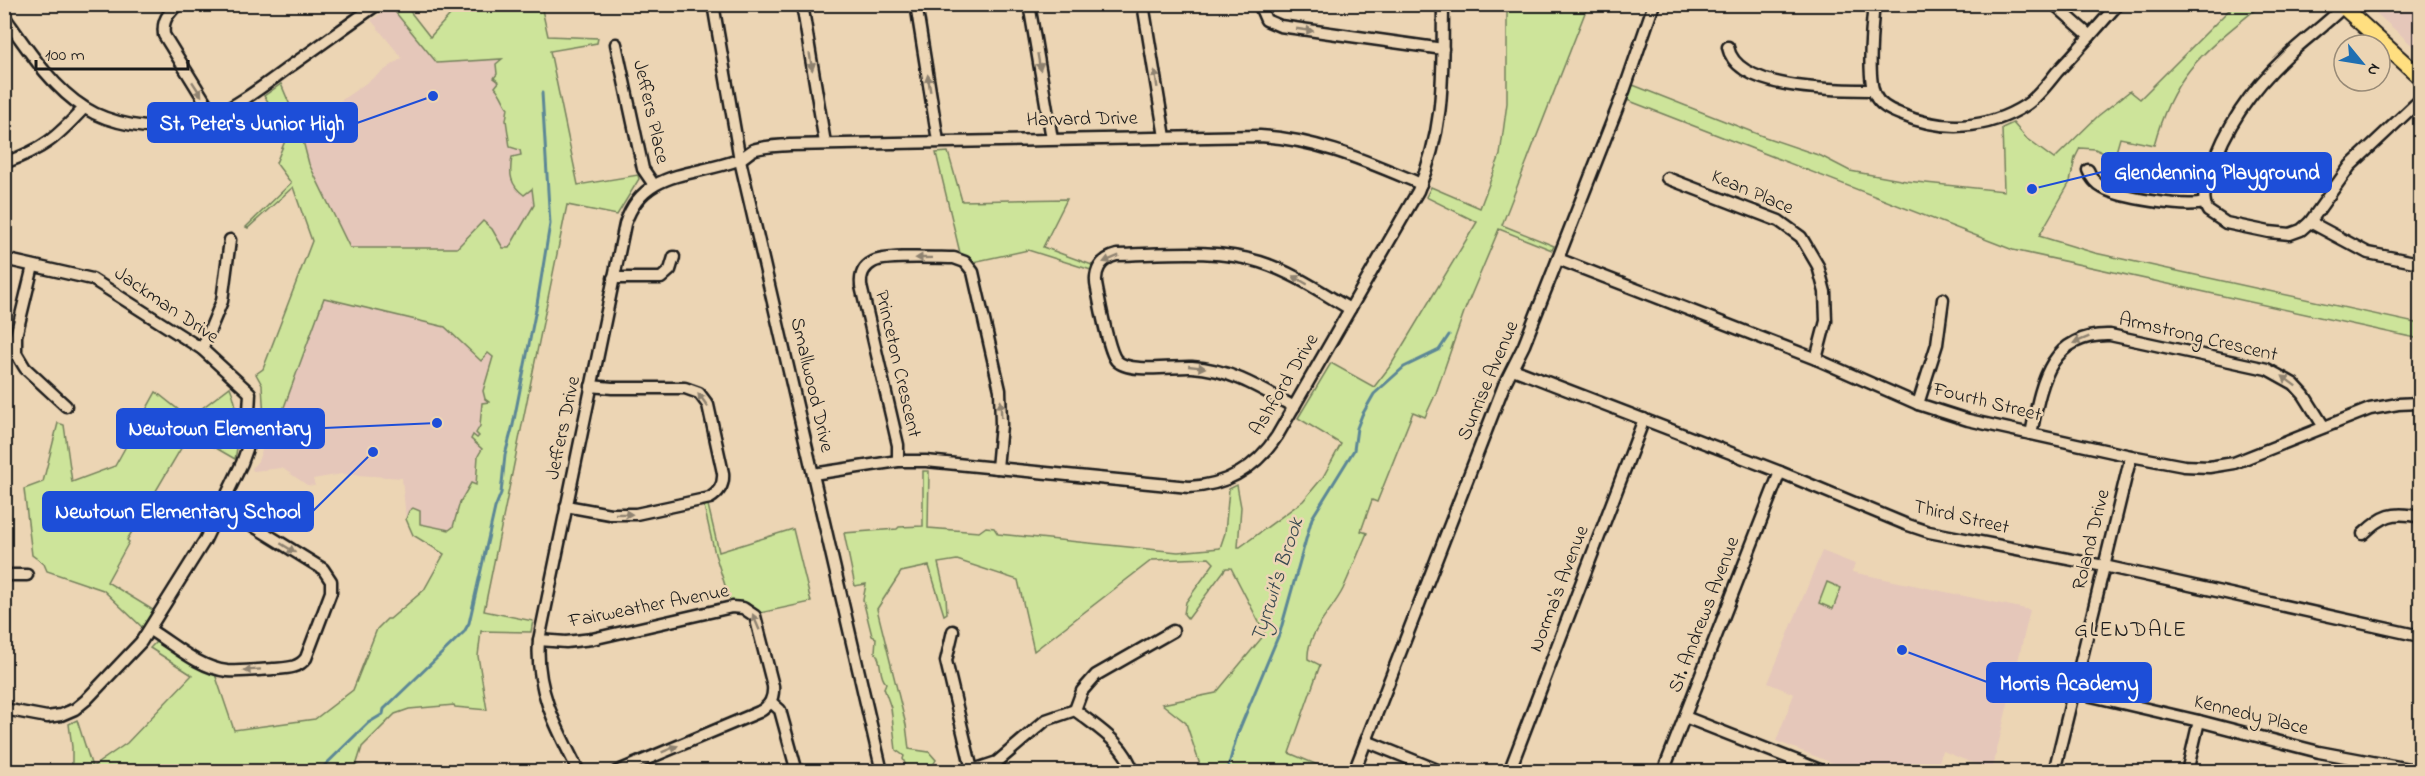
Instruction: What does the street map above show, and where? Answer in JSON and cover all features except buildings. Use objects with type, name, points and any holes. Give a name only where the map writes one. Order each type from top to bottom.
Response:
[{"type":"main road","points":[[2341,6],[2421,77]]},
{"type":"street","points":[[178,4],[162,24],[164,35],[214,116]]},
{"type":"street","points":[[4,16],[42,67],[84,108],[109,120],[146,128],[184,127],[214,116],[251,95],[365,8],[378,4]]},
{"type":"street","name":"Smallwood Drive","points":[[713,4],[740,160],[882,771]]},
{"type":"street","points":[[802,4],[825,143]]},
{"type":"street","points":[[916,4],[938,141]]},
{"type":"street","points":[[1029,4],[1052,139]]},
{"type":"street","points":[[1143,4],[1165,137]]},
{"type":"street","points":[[1259,4],[1266,20],[1280,26],[1443,49]]},
{"type":"street","name":"Ashford Drive","points":[[813,474],[898,460],[1182,487],[1212,484],[1239,474],[1260,458],[1272,444],[1421,184],[1438,129],[1442,100],[1443,4]]},
{"type":"street","name":"Sunrise Avenue","points":[[1354,771],[1504,385],[1513,369],[1558,259],[1624,91],[1654,4]]},
{"type":"street","points":[[1874,4],[1871,41],[1873,90],[1879,102],[1910,118],[1951,126],[1982,124],[2003,117],[2032,100],[2118,4]]},
{"type":"street","points":[[2054,4],[2090,36]]},
{"type":"street","points":[[2341,6],[2282,61],[2247,100],[2216,155],[2209,176],[2204,203],[2211,215],[2220,221],[2269,232],[2290,234],[2301,230],[2310,222],[2350,166],[2421,100]]},
{"type":"street","name":"Jeffers Place","points":[[616,44],[643,169],[654,185]]},
{"type":"street","points":[[1728,47],[1731,57],[1740,66],[1751,73],[1772,80],[1808,88],[1873,90]]},
{"type":"street","points":[[4,163],[34,153],[60,134],[84,108]]},
{"type":"street","name":"Harvard Drive","points":[[740,160],[754,150],[825,143],[1260,136],[1289,138],[1340,151],[1421,184]]},
{"type":"street","name":"Jeffers Drive","points":[[579,771],[547,705],[540,675],[539,640],[627,218],[639,198],[654,185],[675,176],[740,160]]},
{"type":"street","points":[[2088,170],[2094,180],[2108,191],[2162,202],[2193,205],[2204,203]]},
{"type":"street","name":"Kean Place","points":[[1667,178],[1779,221],[1801,237],[1818,266],[1825,292],[1826,321],[1816,359]]},
{"type":"street","points":[[2310,222],[2368,253],[2421,263]]},
{"type":"street","points":[[202,349],[222,301],[230,240]]},
{"type":"street","points":[[1294,407],[1250,382],[1223,372],[1192,367],[1134,367],[1121,363],[1112,350],[1095,280],[1097,269],[1104,260],[1117,255],[1233,256],[1279,269],[1350,309]]},
{"type":"street","points":[[613,278],[661,278],[668,273],[674,257]]},
{"type":"street","name":"Princeton Crescent","points":[[898,460],[898,445],[861,286],[861,276],[866,267],[878,259],[954,258],[964,262],[973,272],[998,382],[1001,425],[997,468]]},
{"type":"street","name":"Fourth Street","points":[[1558,259],[1816,359],[1918,404],[1968,420],[2184,466],[2208,467],[2234,464],[2370,409],[2421,403]]},
{"type":"street","name":"Jackman Drive","points":[[4,260],[92,279],[202,349],[250,393],[248,449],[205,540],[150,630],[75,709],[61,715],[47,717],[4,709]]},
{"type":"street","points":[[33,266],[16,336],[16,353],[25,368],[66,406]]},
{"type":"street","points":[[1918,404],[1937,345],[1943,299]]},
{"type":"street","name":"Armstrong Crescent","points":[[2031,434],[2042,380],[2049,366],[2058,354],[2072,343],[2099,334],[2267,369],[2282,376],[2300,390],[2324,428]]},
{"type":"street","name":"Third Street","points":[[1513,369],[1780,471],[1905,525],[2421,636]]},
{"type":"street","points":[[566,506],[618,514],[645,513],[710,498],[719,491],[723,482],[723,472],[708,405],[699,393],[685,388],[591,386]]},
{"type":"street","name":"Norma's Avenue","points":[[1509,771],[1644,419]]},
{"type":"street","name":"Roland Drive","points":[[2054,771],[2131,456]]},
{"type":"street","name":"St. Andrews Avenue","points":[[1663,771],[1780,471]]},
{"type":"street","points":[[150,630],[202,663],[220,670],[241,671],[292,667],[300,665],[306,658],[331,592],[330,576],[323,569],[221,506]]},
{"type":"street","points":[[2363,534],[2379,521],[2393,514],[2404,513],[2421,517]]},
{"type":"street","points":[[4,575],[27,575]]},
{"type":"street","name":"Fairweather Avenue","points":[[539,640],[558,642],[584,640],[732,607],[743,608],[753,613],[759,623],[773,686],[771,702]]},
{"type":"street","points":[[953,631],[946,661],[969,771],[1005,757],[1046,720],[1075,710]]},
{"type":"street","points":[[1075,710],[1082,691],[1092,679],[1173,631]]},
{"type":"street","name":"Kennedy Place","points":[[2074,692],[2319,752],[2421,771]]},
{"type":"street","points":[[616,771],[759,712],[771,702],[780,710],[796,771]]},
{"type":"street","points":[[1075,710],[1113,739],[1133,771]]},
{"type":"street","points":[[1685,717],[1825,771]]},
{"type":"street","points":[[2187,771],[2199,721]]},
{"type":"street","points":[[1365,741],[1442,771]]},
{"type":"shaded area","points":[[2367,5],[2420,5],[2420,53],[2402,36]]},
{"type":"shaded area","points":[[391,7],[437,63],[513,58],[534,205],[509,248],[349,248],[309,164],[300,129],[402,58],[371,20]]},
{"type":"shaded area","points":[[324,298],[507,342],[460,562],[424,590],[444,554],[413,535],[409,528],[402,478],[342,474],[313,479],[315,486],[307,485],[282,468],[253,471],[252,468],[258,461],[265,442],[264,419],[279,421]]},
{"type":"shaded area","points":[[1822,551],[1855,564],[1852,572],[2030,610],[1992,771],[1943,751],[1935,771],[1853,771],[1776,741],[1794,694],[1768,683]]},
{"type":"green space","points":[[405,5],[430,37],[459,5],[541,5],[548,36],[598,38],[597,43],[550,51],[578,185],[638,175],[639,179],[617,215],[567,205],[484,611],[533,621],[531,632],[481,631],[478,656],[487,710],[455,707],[454,705],[409,709],[395,714],[362,747],[356,766],[380,772],[72,771],[69,724],[77,720],[92,767],[127,743],[192,675],[150,648],[156,642],[194,665],[215,674],[234,730],[315,719],[353,690],[377,629],[424,590],[444,554],[413,535],[406,519],[409,511],[413,508],[420,511],[420,524],[449,530],[453,527],[460,502],[471,483],[476,485],[478,456],[482,449],[471,439],[473,435],[477,438],[479,436],[476,433],[480,426],[482,403],[489,402],[485,399],[483,391],[493,357],[488,353],[481,361],[445,327],[324,298],[279,421],[264,419],[262,385],[256,374],[263,369],[312,241],[293,187],[248,228],[246,227],[291,183],[276,163],[289,131],[264,96],[281,84],[300,129],[309,164],[350,248],[457,248],[483,221],[492,229],[503,248],[509,248],[534,205],[532,189],[524,195],[512,179],[512,157],[521,155],[520,150],[510,147],[506,120],[508,108],[495,87],[499,82],[494,78],[497,74],[496,64],[502,59],[437,63],[391,7]]},
{"type":"green space","points":[[1507,5],[1588,5],[1502,225],[1554,246],[1552,250],[1499,229],[1464,312],[1436,393],[1425,417],[1413,412],[1377,502],[1372,500],[1361,531],[1367,533],[1343,589],[1311,640],[1308,659],[1320,665],[1289,753],[1332,771],[1202,771],[1186,723],[1162,704],[1216,693],[1265,634],[1231,568],[1226,568],[1188,619],[1184,614],[1186,602],[1214,563],[1209,558],[1152,560],[1034,651],[1018,580],[957,560],[938,563],[946,597],[947,613],[944,615],[929,566],[901,572],[877,609],[906,725],[909,749],[929,752],[936,760],[927,768],[915,770],[907,768],[904,756],[896,750],[891,708],[884,688],[886,683],[875,652],[876,638],[872,636],[863,600],[866,584],[855,586],[844,533],[923,526],[923,471],[929,471],[928,528],[979,532],[986,527],[994,528],[998,534],[1178,552],[1220,548],[1225,533],[1229,489],[1237,485],[1241,507],[1238,547],[1303,501],[1323,477],[1341,444],[1298,418],[1331,363],[1374,387],[1391,365],[1477,222],[1426,197],[1431,187],[1480,208],[1500,155],[1507,103]]},
{"type":"green space","points":[[2234,5],[2261,5],[2194,64],[2171,99],[2154,145],[2120,138],[2108,180],[2108,155],[2095,149],[2080,148],[2075,158],[2070,182],[2039,236],[2095,253],[2420,324],[2420,339],[2013,250],[1627,100],[1633,85],[1765,137],[1821,156],[1850,171],[1906,181],[2004,191],[2002,128],[2013,123],[2027,139],[2054,159],[2098,116],[2130,91],[2140,99]]},
{"type":"green space","points":[[948,152],[962,201],[1067,199],[1043,247],[1092,265],[1091,270],[1028,250],[973,262],[960,253],[936,153]]},
{"type":"green space","points":[[230,387],[238,423],[235,459],[190,433],[127,540],[129,542],[107,582],[153,610],[143,628],[103,590],[47,571],[44,564],[32,555],[24,489],[43,482],[58,423],[64,425],[72,482],[115,466],[156,392],[189,418]]},
{"type":"green space","points":[[708,505],[719,552],[793,529],[811,602],[760,613],[748,603],[730,601],[715,554],[704,506]]},
{"type":"green space","points":[[1827,582],[1841,588],[1833,609],[1819,603]]},
{"type":"waterway","points":[[318,772],[368,723],[383,714],[384,709],[464,632],[469,623],[495,508],[501,493],[505,455],[537,304],[550,224],[542,93]]},
{"type":"waterway","name":"Tyrrwit's Brook","points":[[1227,772],[1237,735],[1280,632],[1312,518],[1354,450],[1357,428],[1362,415],[1374,394],[1404,367],[1439,350],[1449,335]]},
{"type":"place","name":"St. Peter's Junior High","points":[[433,96]]},
{"type":"place","name":"Glendenning Playground","points":[[2032,189]]},
{"type":"place","name":"Newtown Elementary","points":[[437,423]]},
{"type":"place","name":"Newtown Elementary School","points":[[373,452]]},
{"type":"place","name":"Morris Academy","points":[[1902,650]]},
{"type":"district","name":"GLENDALE","points":[[2131,631]]}]
